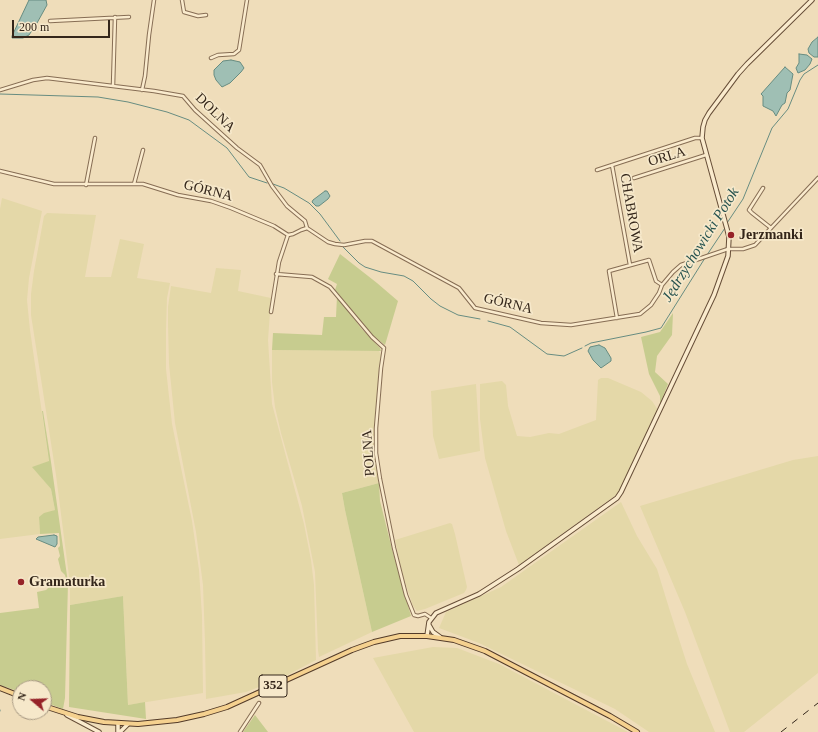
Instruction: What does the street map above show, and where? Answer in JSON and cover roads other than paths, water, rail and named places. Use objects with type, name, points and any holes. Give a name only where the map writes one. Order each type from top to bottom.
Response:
[{"type":"main road","name":"352","points":[[52,709],[91,720],[128,724],[157,723],[177,720],[212,712],[235,703],[366,645],[394,637],[427,636],[440,637],[461,642],[485,651],[610,716],[637,732]]},
{"type":"main road","points":[[0,688],[12,693]]},
{"type":"street","points":[[142,90],[154,0]]},
{"type":"street","points":[[182,0],[184,12],[198,16],[206,15]]},
{"type":"street","points":[[211,58],[218,55],[234,54],[239,50],[247,0]]},
{"type":"street","points":[[427,636],[431,618],[439,610],[479,594],[518,569],[617,498],[619,495],[714,295],[727,261],[729,237],[706,155],[702,138],[703,127],[709,113],[738,74],[812,0]]},
{"type":"street","points":[[113,86],[115,17]]},
{"type":"street","points":[[50,21],[129,17]]},
{"type":"street","name":"DOLNA","points":[[0,90],[33,80],[47,78],[178,94],[183,96],[195,110],[236,148],[260,165],[272,186],[287,206],[305,221],[307,228]]},
{"type":"street","points":[[86,185],[95,138]]},
{"type":"street","name":"CHABROWA","points":[[596,170],[695,138],[702,138]]},
{"type":"street","points":[[134,184],[143,150]]},
{"type":"street","name":"ORLA","points":[[634,178],[706,155]]},
{"type":"street","name":"CHABROWA","points":[[612,165],[630,265]]},
{"type":"street","name":"GÓRNA","points":[[0,172],[48,183],[86,185],[134,184],[152,187],[182,196],[211,201],[231,208],[274,226],[288,235]]},
{"type":"street","name":"GÓRNA","points":[[307,228],[328,242],[335,244],[344,245],[372,241],[458,288],[475,308],[541,323],[571,325],[640,314],[656,299],[662,285],[681,265],[728,249],[743,249],[755,245],[818,178]]},
{"type":"street","points":[[763,188],[749,210],[772,228]]},
{"type":"street","points":[[271,312],[276,274],[288,235],[307,228]]},
{"type":"street","name":"CHABROWA","points":[[617,318],[609,271],[649,260],[656,281],[662,285]]},
{"type":"street","name":"POLNA","points":[[276,274],[312,277],[330,287],[372,337],[384,348],[376,428],[376,453],[380,479],[394,548],[406,595],[414,615],[418,616],[425,614],[431,618]]},
{"type":"street","points":[[429,624],[433,632],[440,637]]},
{"type":"street","points":[[240,732],[259,703]]},
{"type":"street","points":[[65,713],[99,732]]},
{"type":"street","points":[[118,723],[119,732]]},
{"type":"street","points":[[119,732],[128,724]]},
{"type":"water","points":[[29,0],[46,0],[47,5],[29,35],[23,38],[12,38],[12,36]]},
{"type":"water","points":[[818,37],[818,57],[814,57],[809,53],[808,49],[812,42]]},
{"type":"water","points":[[799,54],[807,55],[812,59],[805,70],[798,73],[796,68],[799,63]]},
{"type":"water","points":[[231,60],[240,62],[244,68],[230,83],[222,87],[216,80],[214,70],[223,61]]},
{"type":"water","points":[[785,67],[793,74],[790,90],[787,93],[785,103],[782,105],[776,116],[773,111],[763,106],[763,96],[761,94]]},
{"type":"water","points":[[327,191],[330,196],[319,206],[316,206],[312,202],[313,200]]},
{"type":"water","points":[[599,345],[605,348],[611,358],[611,361],[601,368],[593,360],[588,351],[590,347]]},
{"type":"water","points":[[57,536],[57,544],[55,547],[36,539],[38,537]]},
{"type":"waterway","name":"Jędrzychowicki Potok","points":[[727,223],[743,199],[772,128],[788,109],[804,74],[818,65]]},
{"type":"waterway","name":"Jędrzychowicki Potok","points":[[0,94],[98,97],[128,102],[167,112],[189,120],[227,148],[249,177],[267,183]]},
{"type":"waterway","name":"Jędrzychowicki Potok","points":[[273,184],[284,188],[309,203],[320,214],[340,241]]},
{"type":"waterway","name":"Jędrzychowicki Potok","points":[[707,255],[725,228]]},
{"type":"waterway","name":"Jędrzychowicki Potok","points":[[343,247],[365,267],[381,272],[404,276],[413,281],[440,306],[458,315],[480,319]]},
{"type":"waterway","name":"Jędrzychowicki Potok","points":[[585,346],[591,343],[661,328],[705,258]]},
{"type":"waterway","name":"Jędrzychowicki Potok","points":[[488,321],[510,327],[547,354],[564,356],[582,348]]},
{"type":"railway","points":[[781,732],[818,703]]},
{"type":"place","name":"Jerzmanki","points":[[731,235]]},
{"type":"place","name":"Gramaturka","points":[[21,582]]}]
